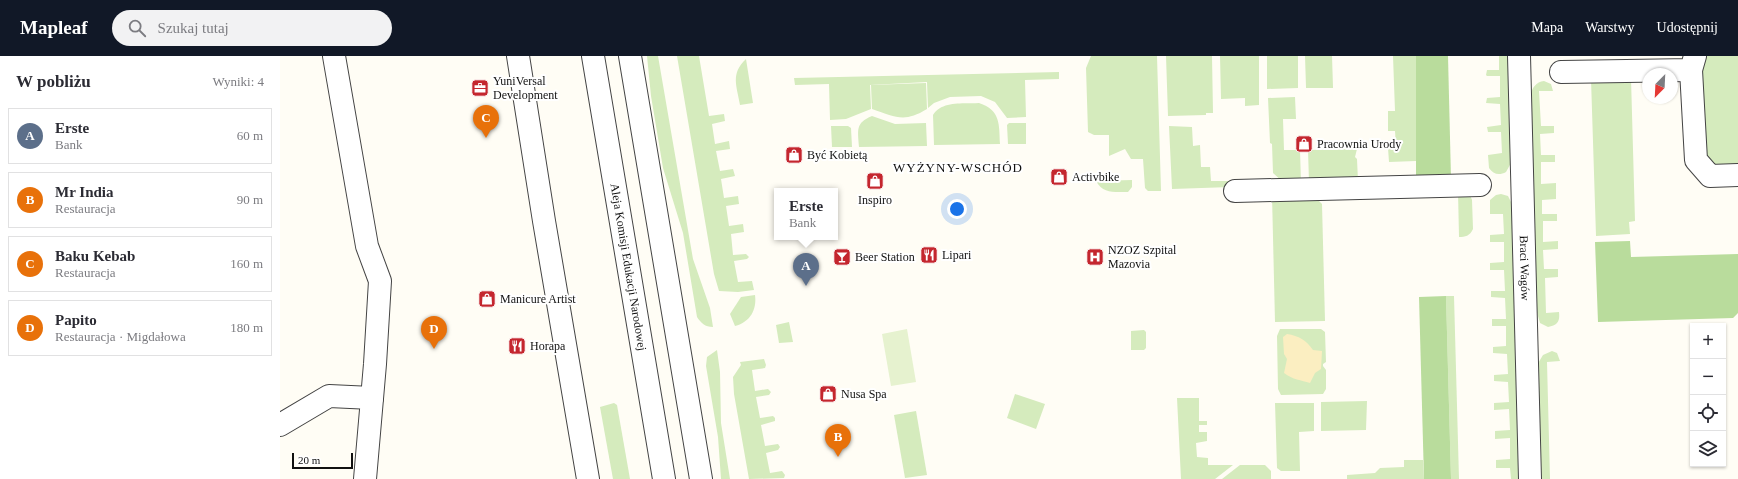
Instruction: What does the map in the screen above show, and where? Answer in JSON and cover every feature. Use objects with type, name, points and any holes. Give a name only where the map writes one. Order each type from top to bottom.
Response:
[{"type":"street","points":[[334,56],[367,246],[380,281],[372,398],[364,479]]},
{"type":"street","points":[[518,56],[542,215],[588,479]]},
{"type":"street","name":"Aleja Komisji Edukacji Narodowej","points":[[592,56],[664,479]]},
{"type":"street","points":[[630,56],[702,479]]},
{"type":"street","name":"Braci Wagów","points":[[1519,56],[1530,479]]},
{"type":"street","points":[[1561,72],[1693,63],[1696,160],[1710,176],[1738,175]]},
{"type":"street","points":[[1235,191],[1480,184]]},
{"type":"street","points":[[280,425],[330,396],[372,398]]},
{"type":"green space","points":[[647,56],[658,56],[693,259],[710,308],[713,327],[704,324],[697,317],[683,233],[663,168],[651,96]]},
{"type":"green space","points":[[677,56],[699,56],[709,116],[724,114],[725,121],[712,124],[715,144],[729,141],[730,149],[716,151],[720,171],[733,169],[735,176],[721,179],[724,198],[738,196],[739,204],[726,206],[729,226],[743,224],[744,232],[731,234],[733,255],[746,254],[749,257],[747,259],[734,261],[738,282],[752,281],[754,290],[738,292],[719,291],[714,274]]},
{"type":"green space","points":[[1091,56],[1157,56],[1161,191],[1148,191],[1145,188],[1143,159],[1131,159],[1125,149],[1109,156],[1109,135],[1094,135],[1088,132],[1086,68]]},
{"type":"green space","points":[[1166,56],[1212,56],[1213,113],[1206,113],[1206,115],[1168,116]]},
{"type":"green space","points":[[1220,56],[1259,56],[1259,105],[1245,106],[1245,98],[1221,99]]},
{"type":"green space","points":[[1267,56],[1298,56],[1298,88],[1267,89]]},
{"type":"green space","points":[[1305,56],[1332,56],[1333,88],[1306,88]]},
{"type":"green space","points":[[1393,56],[1416,56],[1416,161],[1389,162],[1388,148],[1396,147],[1395,131],[1388,131],[1388,111],[1395,111]]},
{"type":"green space","points":[[1416,56],[1448,56],[1451,179],[1416,180]]},
{"type":"green space","points":[[1499,56],[1508,56],[1511,163],[1506,172],[1499,174],[1492,172],[1489,168],[1488,155],[1502,153],[1501,132],[1488,132],[1487,127],[1501,125],[1500,104],[1486,103],[1487,98],[1500,97],[1500,76],[1486,75],[1487,70],[1499,70]]},
{"type":"green space","points":[[1702,56],[1738,56],[1738,170],[1715,171],[1701,158]]},
{"type":"green space","points":[[746,59],[753,103],[740,105],[736,86],[736,75]]},
{"type":"green space","points":[[1059,72],[1059,79],[1025,80],[1026,117],[1007,118],[995,102],[981,96],[950,97],[934,103],[928,108],[927,82],[870,85],[871,109],[846,119],[830,120],[829,84],[795,85],[794,78]]},
{"type":"green space","points":[[1631,78],[1635,221],[1629,222],[1630,234],[1596,236],[1591,79]]},
{"type":"green space","points":[[1544,81],[1551,84],[1553,91],[1539,91],[1541,126],[1554,126],[1554,133],[1540,134],[1541,155],[1555,155],[1555,162],[1541,162],[1541,184],[1556,183],[1556,199],[1542,200],[1542,214],[1557,214],[1557,221],[1543,221],[1543,242],[1558,241],[1558,249],[1543,250],[1544,269],[1558,269],[1558,277],[1545,278],[1546,313],[1559,312],[1558,322],[1548,327],[1540,323],[1536,309],[1531,94],[1535,86]]},
{"type":"green space","points":[[926,83],[927,109],[919,113],[912,116],[900,117],[872,109],[871,85]]},
{"type":"green space","points":[[1295,97],[1296,119],[1283,119],[1284,150],[1300,150],[1301,183],[1284,183],[1273,173],[1268,98]]},
{"type":"green space","points":[[979,103],[986,106],[995,114],[999,125],[1000,144],[934,145],[933,115],[937,110],[954,104]]},
{"type":"green space","points":[[872,116],[895,124],[926,123],[927,146],[859,147],[858,132],[860,124]]},
{"type":"green space","points":[[1009,123],[1026,123],[1026,144],[1008,144],[1007,125]]},
{"type":"green space","points":[[831,126],[848,126],[851,128],[852,147],[832,147]]},
{"type":"green space","points":[[1169,126],[1192,127],[1193,146],[1200,145],[1201,167],[1210,167],[1211,181],[1231,181],[1231,187],[1172,189]]},
{"type":"green space","points":[[1357,149],[1355,157],[1357,159],[1358,181],[1309,182],[1308,150]]},
{"type":"green space","points":[[1132,180],[1132,187],[1128,192],[1114,192],[1106,190],[1096,181]]},
{"type":"green space","points":[[1458,191],[1470,195],[1472,200],[1473,229],[1469,235],[1461,237],[1459,237]]},
{"type":"green space","points":[[1501,194],[1508,196],[1512,204],[1519,479],[1511,479],[1510,468],[1496,468],[1496,460],[1510,459],[1510,438],[1495,439],[1495,431],[1510,430],[1509,409],[1494,410],[1494,403],[1509,402],[1508,382],[1494,381],[1494,375],[1508,374],[1507,354],[1493,353],[1493,347],[1506,346],[1506,326],[1492,326],[1492,319],[1506,319],[1505,298],[1491,297],[1491,291],[1505,291],[1504,270],[1490,270],[1490,263],[1504,262],[1504,242],[1490,242],[1490,235],[1504,234],[1503,214],[1490,214],[1490,200],[1496,195]]},
{"type":"green space","points":[[1272,195],[1313,195],[1322,204],[1325,321],[1275,322]]},
{"type":"green space","points":[[1630,241],[1631,257],[1738,254],[1738,313],[1733,318],[1598,322],[1595,242]]},
{"type":"green space","points":[[755,295],[755,306],[751,315],[745,322],[735,326],[730,314],[741,297]]},
{"type":"green space","points":[[1446,296],[1454,296],[1459,479],[1451,479]]},
{"type":"green space","points":[[1446,296],[1451,479],[1424,479],[1419,297]]},
{"type":"green space","points":[[789,322],[793,342],[779,343],[776,325]]},
{"type":"green space","points":[[907,329],[916,382],[891,386],[882,334]]},
{"type":"green space","points":[[1280,329],[1321,329],[1325,332],[1326,362],[1323,366],[1326,370],[1326,389],[1323,394],[1281,395],[1278,389],[1277,336]]},
{"type":"green space","points":[[1144,330],[1146,332],[1146,348],[1144,350],[1131,350],[1131,331]]},
{"type":"green space","points":[[717,350],[720,372],[721,423],[730,479],[721,479],[718,437],[706,366],[707,357]]},
{"type":"green space","points":[[1552,351],[1557,353],[1560,361],[1547,362],[1550,479],[1541,479],[1537,365],[1543,355]]},
{"type":"green space","points":[[764,359],[766,365],[765,368],[752,370],[755,391],[768,389],[771,392],[769,395],[756,397],[760,418],[773,416],[775,421],[761,425],[765,446],[778,444],[780,447],[778,450],[766,453],[770,473],[782,471],[785,475],[784,478],[749,479],[734,394],[733,377],[741,365],[740,362]]},
{"type":"green space","points":[[1015,394],[1045,404],[1036,429],[1007,418]]},
{"type":"green space","points":[[1177,398],[1199,398],[1199,421],[1207,421],[1207,425],[1199,425],[1199,432],[1207,432],[1207,441],[1196,443],[1197,457],[1208,458],[1208,465],[1233,465],[1215,479],[1181,479]]},
{"type":"green space","points":[[1367,401],[1366,430],[1321,431],[1321,402]]},
{"type":"green space","points":[[614,403],[617,405],[630,479],[613,479],[600,407]]},
{"type":"green space","points":[[1275,403],[1314,403],[1314,431],[1299,432],[1300,471],[1281,471],[1277,468]]},
{"type":"green space","points":[[916,411],[927,475],[905,478],[894,415]]},
{"type":"green space","points":[[1404,460],[1423,460],[1424,479],[1347,479],[1347,475],[1375,473],[1380,468],[1404,467]]},
{"type":"green space","points":[[1240,465],[1265,465],[1271,471],[1271,479],[1222,479]]},
{"type":"sand","points":[[1287,334],[1302,339],[1313,350],[1322,351],[1321,369],[1315,373],[1310,383],[1284,373],[1287,359],[1284,354],[1283,337]]},
{"type":"place","name":"YuniVersal Development","points":[[480,88]]},
{"type":"place","name":"Baku Kebab","points":[[486,138]]},
{"type":"place","name":"Pracownia Urody","points":[[1304,144]]},
{"type":"place","name":"Być Kobietą","points":[[794,155]]},
{"type":"place","name":"Activbike","points":[[1059,177]]},
{"type":"place","name":"Inspiro","points":[[875,181]]},
{"type":"place","name":"Lipari","points":[[929,255]]},
{"type":"place","name":"Beer Station","points":[[842,257]]},
{"type":"place","name":"NZOZ Szpital Mazovia","points":[[1095,257]]},
{"type":"place","name":"Erste","points":[[806,286]]},
{"type":"place","name":"Manicure Artist","points":[[487,299]]},
{"type":"place","name":"Horapa","points":[[517,346]]},
{"type":"place","name":"Papito","points":[[434,349]]},
{"type":"place","name":"Nusa Spa","points":[[828,394]]},
{"type":"place","name":"Mr India","points":[[838,457]]},
{"type":"district","name":"WYŻYNY-WSCHÓD","points":[[958,167]]}]
